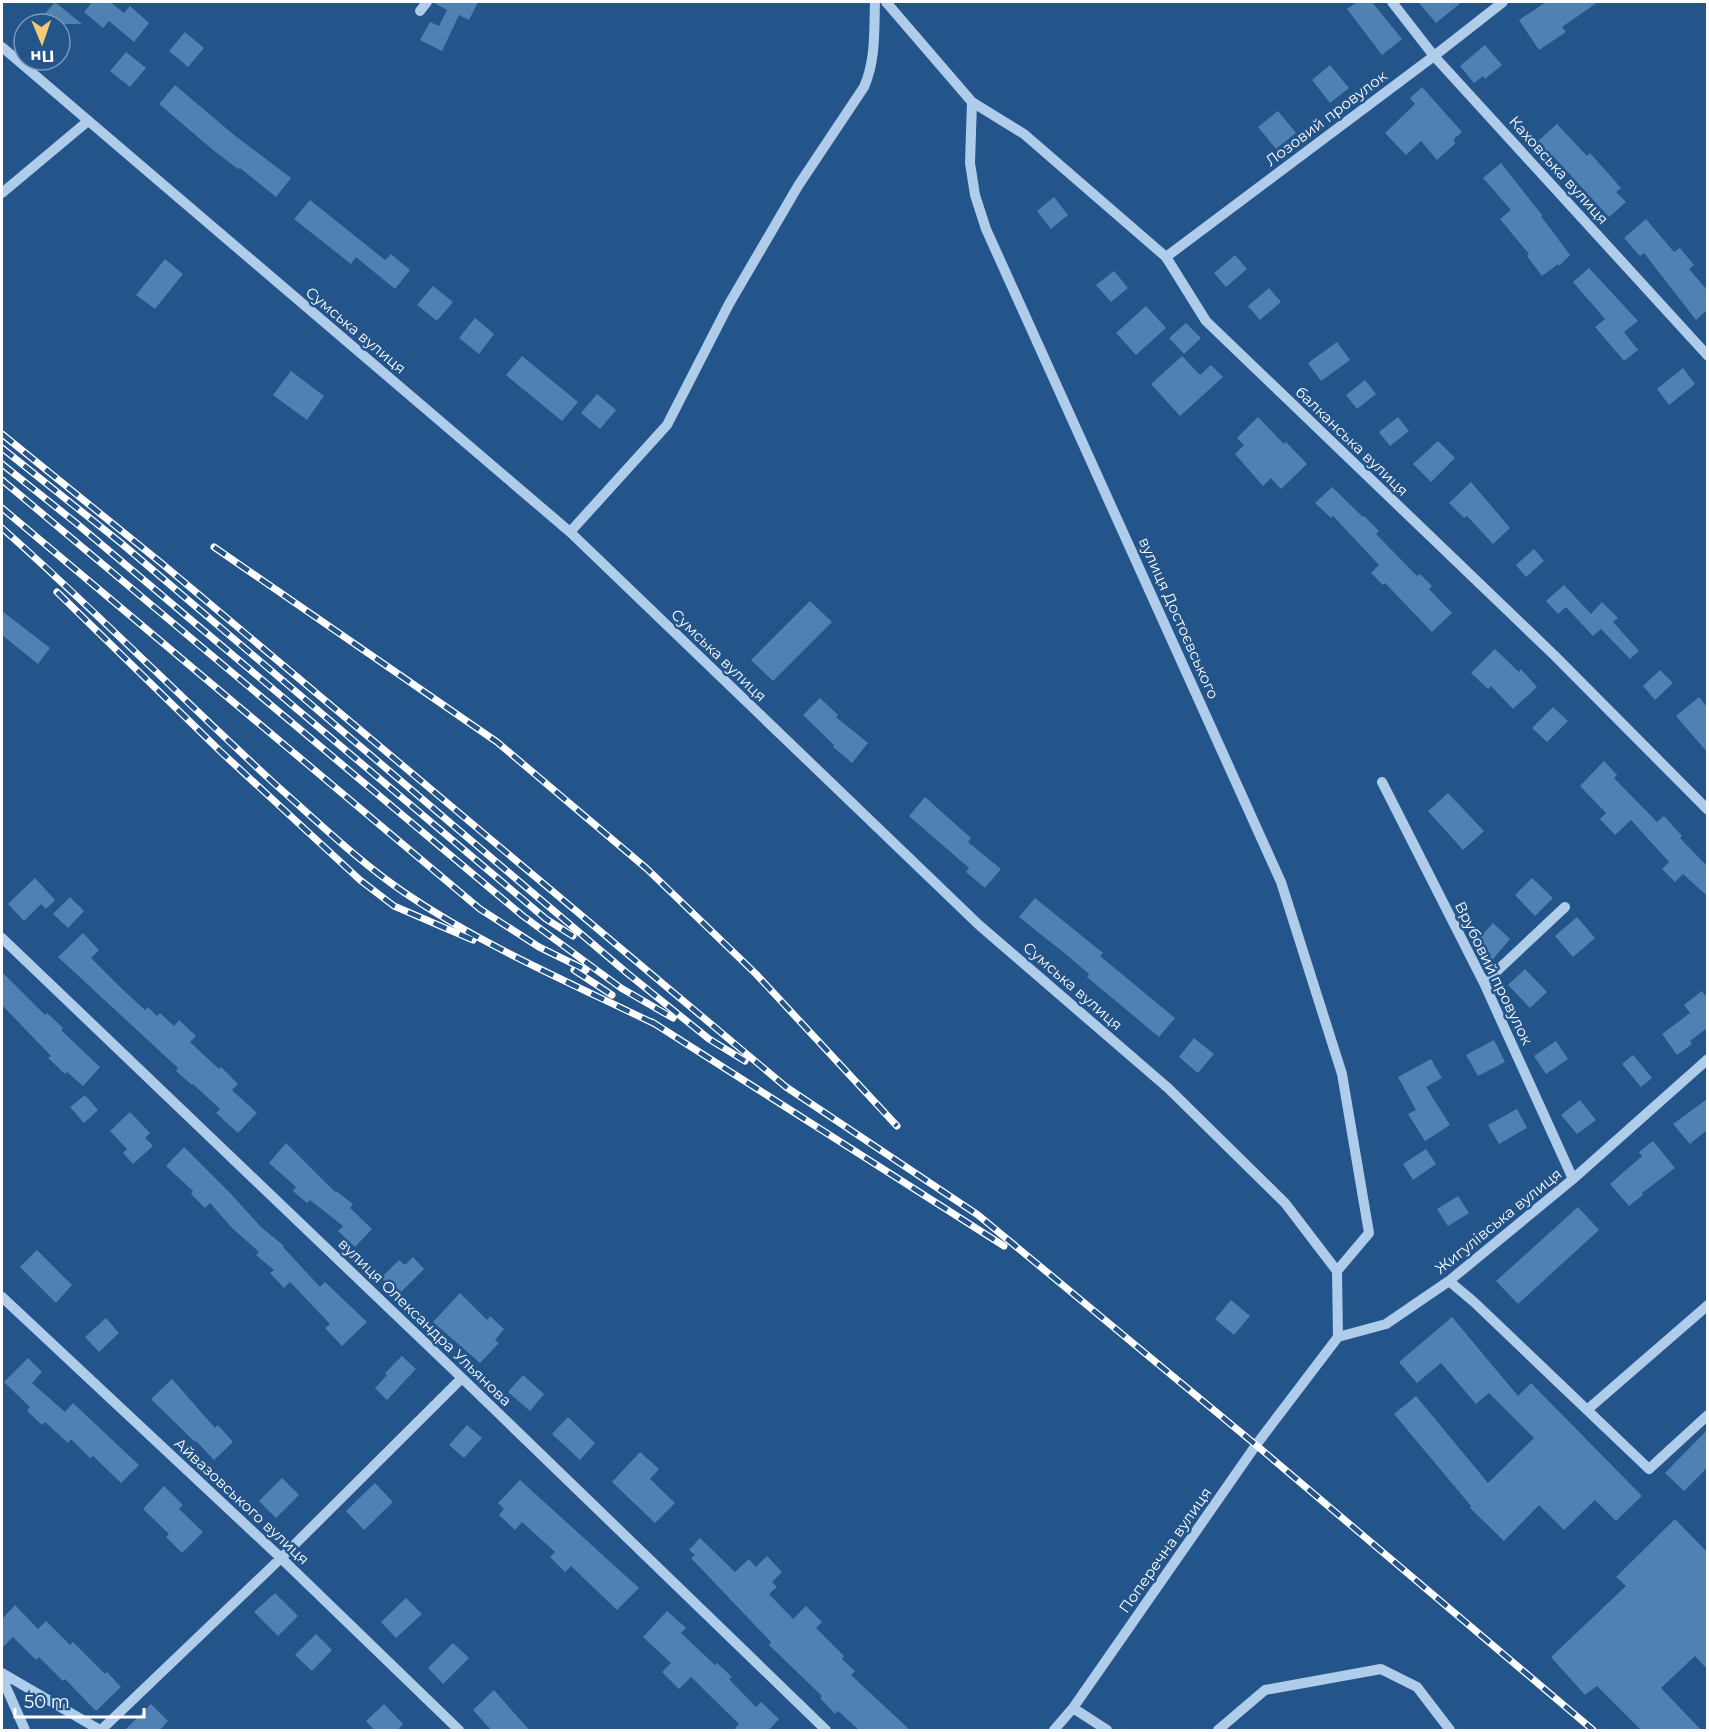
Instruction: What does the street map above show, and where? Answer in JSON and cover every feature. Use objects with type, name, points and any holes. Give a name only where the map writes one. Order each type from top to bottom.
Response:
[{"type":"street","points":[[420,11],[427,2]]},
{"type":"street","points":[[570,532],[668,425],[746,274],[798,186],[864,87],[870,74],[875,2]]},
{"type":"street","points":[[886,2],[972,102]]},
{"type":"street","name":"Каховська вулиця","points":[[1392,2],[1434,56],[1707,356]]},
{"type":"street","name":"Лозовий провулок","points":[[1166,257],[1503,2]]},
{"type":"street","name":"Сумська вулиця","points":[[2,47],[570,532],[979,925],[1168,1088],[1285,1203],[1337,1271]]},
{"type":"street","name":"балканська вулиця","points":[[972,102],[1024,134],[1166,257],[1206,321],[1554,655],[1707,810]]},
{"type":"street","name":"вулиця Достоєвського","points":[[972,102],[970,163],[975,195],[986,229],[1281,882],[1342,1074],[1369,1233],[1337,1271]]},
{"type":"street","points":[[2,193],[88,121]]},
{"type":"street","name":"Врубовий провулок","points":[[1382,782],[1484,982],[1573,1179]]},
{"type":"street","points":[[1484,982],[1564,907]]},
{"type":"street","name":"вулиця Олександра Ульянова","points":[[2,938],[462,1378],[826,1731]]},
{"type":"street","name":"Жигулівська вулиця","points":[[1338,1337],[1386,1324],[1449,1281],[1573,1179],[1707,1059]]},
{"type":"street","points":[[1337,1271],[1338,1337]]},
{"type":"street","points":[[1449,1281],[1474,1302],[1649,1469],[1707,1415]]},
{"type":"street","name":"Айвазовського вулиця","points":[[2,1297],[281,1558],[459,1731]]},
{"type":"street","points":[[1587,1410],[1707,1305]]},
{"type":"street","name":"Поперечна вулиця","points":[[1054,1731],[1073,1708],[1256,1444],[1338,1337]]},
{"type":"street","points":[[2,1673],[100,1731],[281,1558],[462,1378]]},
{"type":"street","points":[[1218,1731],[1265,1690],[1381,1669],[1417,1687],[1450,1731]]},
{"type":"street","points":[[2,1678],[25,1731]]},
{"type":"street","points":[[1073,1708],[1107,1731]]},
{"type":"building","points":[[55,2],[67,12],[46,12]]},
{"type":"building","points":[[92,2],[110,2],[124,13],[130,6],[149,23],[134,42],[109,21],[103,28],[84,12]]},
{"type":"building","points":[[434,2],[478,2],[469,20],[459,15],[442,51],[420,40],[430,22],[439,26],[447,10]]},
{"type":"building","points":[[1357,2],[1372,2],[1402,39],[1382,55],[1347,9]]},
{"type":"building","points":[[1418,2],[1462,2],[1436,23]]},
{"type":"building","points":[[1546,2],[1598,2],[1562,27],[1566,32],[1539,50],[1519,20]]},
{"type":"building","points":[[72,16],[82,24],[72,24]]},
{"type":"building","points":[[185,32],[204,48],[188,67],[169,51]]},
{"type":"building","points":[[1485,45],[1502,65],[1485,79],[1483,76],[1474,83],[1460,66]]},
{"type":"building","points":[[126,52],[146,68],[130,87],[110,71]]},
{"type":"building","points":[[1330,65],[1349,88],[1330,103],[1312,80]]},
{"type":"building","points":[[175,85],[234,135],[291,178],[276,197],[213,150],[159,104]]},
{"type":"building","points":[[1422,87],[1462,132],[1454,139],[1455,144],[1437,160],[1421,141],[1406,155],[1385,133],[1415,104],[1410,98]]},
{"type":"building","points":[[1278,111],[1296,133],[1276,149],[1258,127]]},
{"type":"building","points":[[1557,124],[1587,156],[1590,153],[1621,188],[1616,192],[1626,202],[1609,217],[1554,157],[1552,159],[1537,142]]},
{"type":"building","points":[[1501,163],[1570,255],[1559,266],[1558,264],[1542,276],[1527,256],[1529,254],[1500,219],[1511,210],[1483,178]]},
{"type":"building","points":[[1054,197],[1068,215],[1051,229],[1037,211]]},
{"type":"building","points":[[310,200],[385,260],[391,254],[410,270],[395,289],[356,257],[351,264],[294,219]]},
{"type":"building","points":[[1646,219],[1674,252],[1680,248],[1694,265],[1689,269],[1707,290],[1707,310],[1696,320],[1644,253],[1640,256],[1624,238]]},
{"type":"building","points":[[1235,255],[1247,269],[1226,287],[1214,273]]},
{"type":"building","points":[[165,259],[183,274],[155,309],[136,295]]},
{"type":"building","points":[[1589,268],[1638,321],[1624,332],[1638,350],[1624,361],[1595,327],[1605,319],[1573,282]]},
{"type":"building","points":[[1114,271],[1128,288],[1111,302],[1096,285]]},
{"type":"building","points":[[433,286],[453,302],[437,321],[417,305]]},
{"type":"building","points":[[1269,288],[1281,302],[1260,320],[1248,306]]},
{"type":"building","points":[[1146,306],[1166,328],[1136,355],[1116,333]]},
{"type":"building","points":[[475,318],[494,334],[479,354],[459,338]]},
{"type":"building","points":[[1186,323],[1201,338],[1184,354],[1169,338]]},
{"type":"building","points":[[1337,342],[1350,360],[1321,381],[1308,363]]},
{"type":"building","points":[[522,356],[578,402],[562,421],[506,375]]},
{"type":"building","points":[[1182,356],[1200,375],[1211,365],[1223,377],[1180,416],[1151,384]]},
{"type":"building","points":[[1683,368],[1695,384],[1669,405],[1657,389]]},
{"type":"building","points":[[291,371],[324,396],[307,420],[273,395]]},
{"type":"building","points":[[1365,380],[1376,394],[1357,409],[1346,395]]},
{"type":"building","points":[[597,394],[616,410],[600,429],[581,413]]},
{"type":"building","points":[[1258,417],[1307,464],[1281,489],[1271,478],[1263,486],[1235,454],[1244,445],[1237,438]]},
{"type":"building","points":[[1398,417],[1409,431],[1390,446],[1379,432]]},
{"type":"building","points":[[1438,441],[1455,458],[1431,482],[1413,464]]},
{"type":"building","points":[[1471,482],[1510,528],[1493,544],[1467,516],[1464,518],[1449,503]]},
{"type":"building","points":[[1332,487],[1379,531],[1376,534],[1417,576],[1420,574],[1432,586],[1429,589],[1452,613],[1432,632],[1385,583],[1383,585],[1371,573],[1379,565],[1333,516],[1331,518],[1315,503]]},
{"type":"building","points":[[1534,549],[1544,561],[1526,577],[1516,565]]},
{"type":"building","points":[[1564,585],[1591,614],[1602,602],[1618,618],[1613,622],[1639,651],[1630,659],[1601,629],[1593,636],[1566,607],[1558,614],[1546,601]]},
{"type":"building","points":[[810,601],[832,622],[773,681],[751,660]]},
{"type":"building","points":[[2,611],[50,648],[38,664],[2,635]]},
{"type":"building","points":[[1495,649],[1519,672],[1521,669],[1537,687],[1513,709],[1491,686],[1488,689],[1471,673]]},
{"type":"building","points":[[1660,670],[1673,683],[1655,700],[1643,686]]},
{"type":"building","points":[[1699,697],[1707,707],[1707,752],[1676,716]]},
{"type":"building","points":[[820,698],[838,715],[836,717],[868,743],[852,763],[833,747],[834,745],[803,715]]},
{"type":"building","points":[[1553,707],[1568,721],[1547,742],[1532,728]]},
{"type":"building","points":[[1604,761],[1617,775],[1614,778],[1657,822],[1664,816],[1682,836],[1680,838],[1707,866],[1707,896],[1683,874],[1675,882],[1662,869],[1669,862],[1631,820],[1615,835],[1600,819],[1606,813],[1580,786]]},
{"type":"building","points":[[1448,793],[1484,831],[1463,850],[1428,811]]},
{"type":"building","points":[[925,797],[971,838],[968,842],[1001,869],[985,888],[966,872],[969,868],[909,816]]},
{"type":"building","points":[[35,878],[55,900],[46,909],[41,904],[24,921],[8,904]]},
{"type":"building","points":[[1532,878],[1553,898],[1535,916],[1515,895]]},
{"type":"building","points":[[70,897],[84,911],[68,928],[53,914]]},
{"type":"building","points":[[1035,898],[1103,953],[1100,956],[1175,1018],[1159,1037],[1087,977],[1089,974],[1068,956],[1019,917]]},
{"type":"building","points":[[1577,917],[1595,938],[1573,957],[1555,936]]},
{"type":"building","points":[[1493,923],[1510,939],[1492,960],[1474,944]]},
{"type":"building","points":[[83,933],[99,950],[91,958],[121,988],[145,1010],[148,1007],[157,1016],[160,1013],[174,1026],[179,1020],[196,1036],[190,1042],[238,1084],[232,1090],[257,1113],[238,1133],[216,1113],[220,1109],[176,1071],[178,1068],[58,957]]},
{"type":"building","points":[[1525,969],[1547,992],[1530,1008],[1508,985]]},
{"type":"building","points":[[2,972],[45,1015],[47,1013],[63,1028],[61,1030],[100,1067],[83,1086],[67,1072],[65,1074],[48,1058],[51,1056],[2,1005]]},
{"type":"building","points":[[1702,991],[1707,998],[1707,1028],[1690,1041],[1692,1044],[1677,1055],[1662,1034],[1690,1013],[1684,1005]]},
{"type":"building","points":[[1194,1038],[1214,1054],[1198,1073],[1179,1057]]},
{"type":"building","points":[[1494,1040],[1505,1062],[1478,1076],[1466,1055]]},
{"type":"building","points":[[1556,1041],[1568,1059],[1546,1074],[1534,1056]]},
{"type":"building","points":[[1633,1055],[1652,1078],[1641,1087],[1622,1064]]},
{"type":"building","points":[[1431,1059],[1442,1078],[1426,1087],[1450,1125],[1425,1141],[1408,1114],[1416,1110],[1398,1077]]},
{"type":"building","points":[[85,1095],[98,1110],[84,1123],[70,1107]]},
{"type":"building","points":[[1707,1099],[1707,1130],[1690,1144],[1673,1124]]},
{"type":"building","points":[[1580,1100],[1596,1120],[1577,1134],[1561,1115]]},
{"type":"building","points":[[1517,1109],[1527,1128],[1499,1144],[1488,1125]]},
{"type":"building","points":[[130,1112],[150,1133],[145,1138],[153,1146],[133,1164],[123,1153],[127,1149],[110,1131]]},
{"type":"building","points":[[1653,1141],[1675,1168],[1629,1206],[1610,1184],[1642,1156],[1639,1152]]},
{"type":"building","points":[[286,1143],[335,1192],[353,1204],[350,1208],[372,1229],[355,1247],[338,1231],[343,1226],[310,1200],[307,1203],[293,1191],[296,1187],[269,1163]]},
{"type":"building","points":[[184,1147],[261,1227],[284,1246],[320,1287],[325,1282],[367,1322],[342,1346],[325,1328],[330,1324],[290,1282],[284,1288],[270,1273],[274,1270],[256,1255],[259,1252],[233,1229],[210,1203],[205,1208],[191,1194],[193,1191],[166,1166]]},
{"type":"building","points":[[1426,1149],[1436,1164],[1413,1180],[1403,1164]]},
{"type":"building","points":[[1458,1196],[1469,1213],[1448,1226],[1437,1209]]},
{"type":"building","points":[[1578,1207],[1599,1230],[1518,1304],[1496,1281]]},
{"type":"building","points":[[37,1250],[72,1285],[56,1303],[20,1267]]},
{"type":"building","points":[[413,1257],[424,1269],[398,1295],[381,1278],[399,1260],[405,1265]]},
{"type":"building","points":[[460,1293],[487,1320],[490,1316],[504,1329],[495,1340],[499,1343],[480,1363],[433,1322]]},
{"type":"building","points":[[1231,1300],[1250,1316],[1234,1335],[1215,1319]]},
{"type":"building","points":[[1452,1317],[1518,1396],[1531,1383],[1642,1496],[1616,1521],[1595,1500],[1564,1530],[1539,1505],[1504,1541],[1470,1508],[1471,1506],[1394,1414],[1416,1396],[1488,1483],[1534,1438],[1489,1393],[1476,1404],[1441,1363],[1417,1383],[1399,1362]]},
{"type":"building","points":[[106,1318],[119,1333],[99,1352],[85,1337]]},
{"type":"building","points":[[402,1356],[416,1369],[387,1400],[375,1388],[387,1375],[385,1373]]},
{"type":"building","points":[[28,1358],[42,1372],[32,1383],[65,1412],[73,1403],[139,1465],[121,1483],[71,1439],[68,1443],[45,1422],[42,1425],[27,1411],[30,1407],[4,1382]]},
{"type":"building","points":[[523,1375],[544,1394],[530,1411],[508,1392]]},
{"type":"building","points":[[172,1379],[215,1428],[218,1425],[233,1442],[214,1460],[151,1399]]},
{"type":"building","points":[[568,1417],[595,1443],[580,1460],[552,1434]]},
{"type":"building","points":[[467,1425],[482,1438],[464,1458],[449,1445]]},
{"type":"building","points":[[1707,1430],[1707,1468],[1684,1491],[1665,1473]]},
{"type":"building","points":[[640,1452],[659,1469],[650,1479],[675,1503],[655,1523],[612,1482]]},
{"type":"building","points":[[282,1478],[299,1495],[276,1518],[259,1501]]},
{"type":"building","points":[[520,1480],[639,1588],[617,1610],[571,1566],[565,1572],[550,1557],[555,1552],[522,1522],[515,1530],[499,1515],[504,1509],[498,1503]]},
{"type":"building","points":[[375,1483],[393,1502],[364,1530],[346,1511]]},
{"type":"building","points":[[164,1486],[183,1505],[179,1509],[203,1532],[182,1553],[166,1537],[169,1534],[143,1509]]},
{"type":"building","points":[[1675,1519],[1707,1552],[1707,1669],[1695,1656],[1661,1688],[1702,1731],[1642,1731],[1597,1686],[1585,1695],[1551,1657],[1626,1586],[1616,1577]]},
{"type":"building","points":[[700,1538],[735,1572],[749,1559],[756,1567],[767,1556],[782,1572],[772,1582],[777,1587],[769,1594],[793,1619],[806,1606],[822,1622],[816,1628],[844,1656],[842,1659],[855,1671],[851,1675],[911,1731],[860,1731],[838,1711],[835,1714],[820,1698],[822,1696],[769,1645],[771,1642],[691,1558],[695,1555],[689,1550]]},
{"type":"building","points":[[275,1593],[298,1616],[278,1636],[254,1612]]},
{"type":"building","points":[[406,1598],[422,1614],[396,1638],[381,1622]]},
{"type":"building","points":[[15,1605],[38,1629],[46,1621],[70,1645],[73,1642],[121,1687],[96,1711],[65,1679],[63,1681],[39,1657],[36,1660],[13,1637],[2,1648],[2,1619]]},
{"type":"building","points":[[667,1611],[686,1628],[681,1633],[715,1665],[717,1663],[732,1677],[729,1679],[756,1707],[761,1702],[779,1719],[768,1731],[733,1731],[739,1724],[691,1677],[679,1689],[662,1672],[671,1663],[643,1637]]},
{"type":"building","points":[[316,1634],[332,1650],[312,1671],[295,1655]]},
{"type":"building","points":[[453,1643],[469,1658],[443,1684],[428,1668]]},
{"type":"building","points":[[494,1690],[530,1731],[492,1731],[473,1710]]},
{"type":"building","points":[[151,1704],[168,1721],[159,1731],[124,1731]]},
{"type":"building","points":[[384,1704],[403,1724],[397,1731],[375,1731],[366,1721]]},
{"type":"railway","points":[[2,434],[160,562],[786,1087],[978,1215],[1256,1445],[1593,1730]]},
{"type":"railway","points":[[2,448],[121,543],[627,973],[709,1039],[745,1061]]},
{"type":"railway","points":[[2,464],[76,523],[546,919],[573,936]]},
{"type":"railway","points":[[2,480],[523,916],[621,988],[673,1018]]},
{"type":"railway","points":[[2,508],[480,909],[539,947],[586,970]]},
{"type":"railway","points":[[2,528],[276,785],[388,881],[465,930],[657,1025]]},
{"type":"railway","points":[[214,547],[497,742],[646,868],[756,974],[897,1126]]},
{"type":"railway","points":[[57,592],[220,751],[360,880],[394,906],[473,940]]},
{"type":"railway","points":[[574,970],[612,995]]},
{"type":"railway","points":[[652,1022],[1004,1246]]}]
